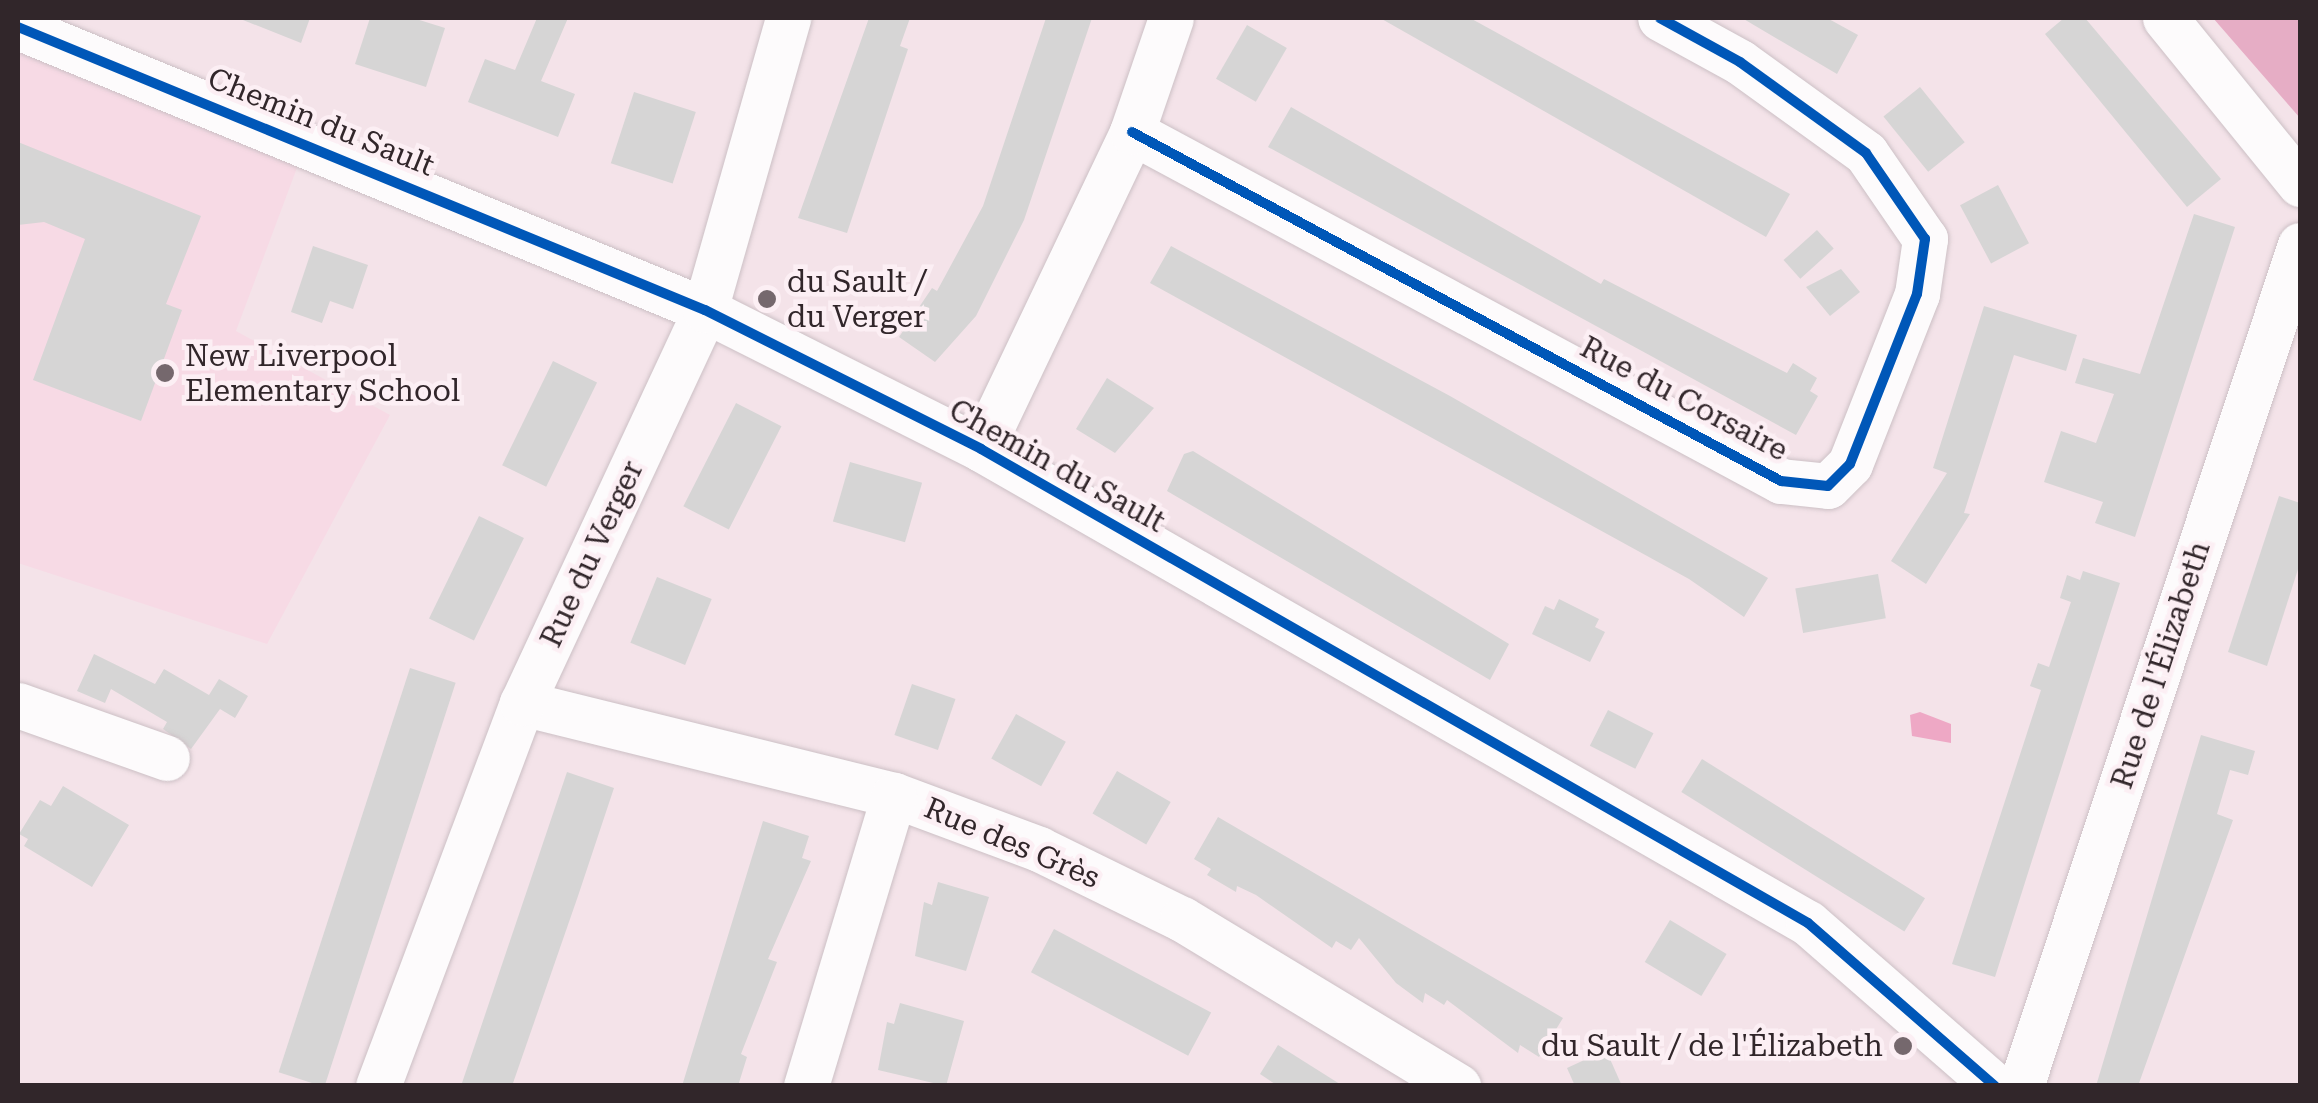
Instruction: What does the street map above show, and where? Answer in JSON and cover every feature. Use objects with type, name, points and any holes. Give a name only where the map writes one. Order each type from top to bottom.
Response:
[{"type":"street","name":"Rue du Verger","points":[[378,1086],[522,704],[705,310],[788,18]]},
{"type":"street","points":[[981,449],[1132,132],[1171,18]]},
{"type":"street","name":"Rue du Corsaire","points":[[1132,132],[1782,481],[1828,486],[1850,464],[1910,311],[1925,239],[1866,153],[1740,62],[1660,18]]},
{"type":"street","points":[[2165,18],[2300,184]]},
{"type":"street","name":"Chemin du Sault","points":[[18,27],[705,310],[981,449],[1808,923],[1996,1086]]},
{"type":"street","name":"Rue de l'Élizabeth","points":[[2021,1086],[2300,245]]},
{"type":"street","points":[[18,704],[167,758]]},
{"type":"street","name":"Rue des Grès","points":[[522,704],[894,795],[1039,849],[1182,919],[1458,1086]]},
{"type":"street","points":[[806,1086],[894,795]]},
{"type":"shaded area","points":[[2213,18],[2300,18],[2300,118]]},
{"type":"shaded area","name":"New Liverpool Elementary School","points":[[18,27],[307,141],[236,331],[390,415],[267,644],[18,563]]},
{"type":"shaded area","points":[[1920,712],[1951,724],[1951,743],[1912,736],[1910,715]]},
{"type":"building","points":[[238,18],[310,18],[301,43]]},
{"type":"building","points":[[370,18],[413,18],[445,28],[426,87],[355,64]]},
{"type":"building","points":[[537,18],[568,18],[541,81],[575,94],[558,137],[468,102],[485,59],[515,70]]},
{"type":"building","points":[[869,18],[910,18],[900,46],[908,49],[847,233],[798,218]]},
{"type":"building","points":[[1046,18],[1092,18],[1024,220],[976,316],[935,362],[899,337],[932,288],[937,291],[983,206]]},
{"type":"building","points":[[1380,18],[1470,18],[1790,194],[1766,237]]},
{"type":"building","points":[[1742,18],[1827,18],[1858,35],[1837,74]]},
{"type":"building","points":[[2064,18],[2085,18],[2221,179],[2187,207],[2045,34]]},
{"type":"building","points":[[1247,25],[1287,48],[1256,102],[1216,79]]},
{"type":"building","points":[[1920,87],[1965,142],[1928,172],[1883,117]]},
{"type":"building","points":[[634,92],[696,112],[673,183],[611,163]]},
{"type":"building","points":[[1291,107],[1601,284],[1604,279],[1787,373],[1793,363],[1817,378],[1810,391],[1818,396],[1796,435],[1268,147]]},
{"type":"building","points":[[18,142],[201,216],[166,304],[182,310],[141,421],[33,380],[85,239],[44,222],[18,225]]},
{"type":"building","points":[[1998,185],[2029,243],[1991,263],[1960,205]]},
{"type":"building","points":[[2194,214],[2235,227],[2135,537],[2095,523],[2103,502],[2044,482],[2061,431],[2096,443],[2114,394],[2075,383],[2083,358],[2140,374]]},
{"type":"building","points":[[1817,230],[1834,249],[1800,279],[1784,260]]},
{"type":"building","points":[[313,246],[368,265],[353,309],[330,301],[322,323],[291,312]]},
{"type":"building","points":[[1171,246],[1450,396],[1768,578],[1744,617],[1689,579],[1150,283]]},
{"type":"building","points":[[1841,269],[1860,292],[1830,316],[1806,287]]},
{"type":"building","points":[[1984,306],[2077,335],[2066,371],[2014,355],[1964,513],[1970,514],[1926,584],[1891,561],[1947,473],[1933,468]]},
{"type":"building","points":[[553,361],[597,382],[546,487],[502,465]]},
{"type":"building","points":[[1107,378],[1154,408],[1115,453],[1076,429]]},
{"type":"building","points":[[736,403],[781,426],[729,530],[683,506]]},
{"type":"building","points":[[1193,451],[1509,644],[1490,680],[1167,491],[1184,454]]},
{"type":"building","points":[[850,462],[922,483],[905,542],[833,522]]},
{"type":"building","points":[[2279,496],[2300,503],[2300,563],[2267,666],[2228,652]]},
{"type":"building","points":[[479,516],[524,538],[474,640],[429,618]]},
{"type":"building","points":[[2083,571],[2120,583],[1995,977],[1952,964],[2041,690],[2030,686],[2038,663],[2049,667],[2071,602],[2060,598],[2067,575],[2080,580]]},
{"type":"building","points":[[1878,574],[1886,618],[1803,633],[1795,589]]},
{"type":"building","points":[[657,577],[712,599],[685,665],[630,643]]},
{"type":"building","points":[[1559,599],[1599,619],[1595,627],[1605,632],[1590,662],[1532,634],[1545,606],[1554,610]]},
{"type":"building","points":[[94,654],[155,684],[164,669],[209,695],[219,679],[248,696],[235,718],[220,709],[191,749],[163,729],[167,722],[111,689],[105,703],[77,691]]},
{"type":"building","points":[[410,668],[456,683],[325,1086],[279,1072]]},
{"type":"building","points":[[912,684],[955,699],[938,750],[894,735]]},
{"type":"building","points":[[1608,710],[1653,733],[1635,769],[1590,746]]},
{"type":"building","points":[[1016,714],[1066,742],[1041,786],[991,759]]},
{"type":"building","points":[[2201,735],[2255,751],[2248,775],[2230,770],[2217,814],[2233,820],[2138,1086],[2096,1086]]},
{"type":"building","points":[[1702,759],[1925,898],[1904,931],[1681,792]]},
{"type":"building","points":[[1117,771],[1171,802],[1146,844],[1092,813]]},
{"type":"building","points":[[567,772],[614,788],[578,896],[512,1086],[461,1086]]},
{"type":"building","points":[[63,786],[129,825],[92,887],[24,846],[28,839],[19,834],[40,800],[51,806]]},
{"type":"building","points":[[1218,817],[1563,1018],[1539,1057],[1520,1045],[1518,1053],[1447,1000],[1444,1005],[1425,993],[1423,1003],[1396,983],[1359,938],[1351,950],[1336,941],[1332,948],[1256,895],[1237,886],[1236,892],[1207,875],[1211,869],[1194,859]]},
{"type":"building","points":[[763,821],[809,836],[802,858],[811,861],[768,959],[777,962],[741,1054],[747,1057],[738,1086],[682,1086]]},
{"type":"building","points":[[938,882],[989,897],[966,971],[915,956],[924,902],[932,905]]},
{"type":"building","points":[[1670,920],[1727,954],[1701,996],[1645,962]]},
{"type":"building","points":[[1054,929],[1211,1013],[1188,1056],[1031,972]]},
{"type":"building","points":[[900,1003],[964,1021],[946,1086],[878,1070],[887,1022],[894,1024]]},
{"type":"building","points":[[1278,1045],[1343,1086],[1278,1086],[1260,1074]]},
{"type":"building","points":[[1606,1050],[1622,1086],[1575,1086],[1567,1068]]},
{"type":"cycle path","points":[[1132,132],[1781,481],[1828,486],[1850,464],[1917,294],[1925,239],[1866,153],[1740,62],[1660,18]]},
{"type":"cycle path","points":[[18,27],[705,310],[981,449],[1808,923],[1995,1086]]},
{"type":"place","name":"du Sault / du Verger","points":[[767,299]]},
{"type":"place","name":"New Liverpool Elementary School","points":[[165,373]]},
{"type":"place","name":"du Sault / de l'Élizabeth","points":[[1903,1046]]}]
